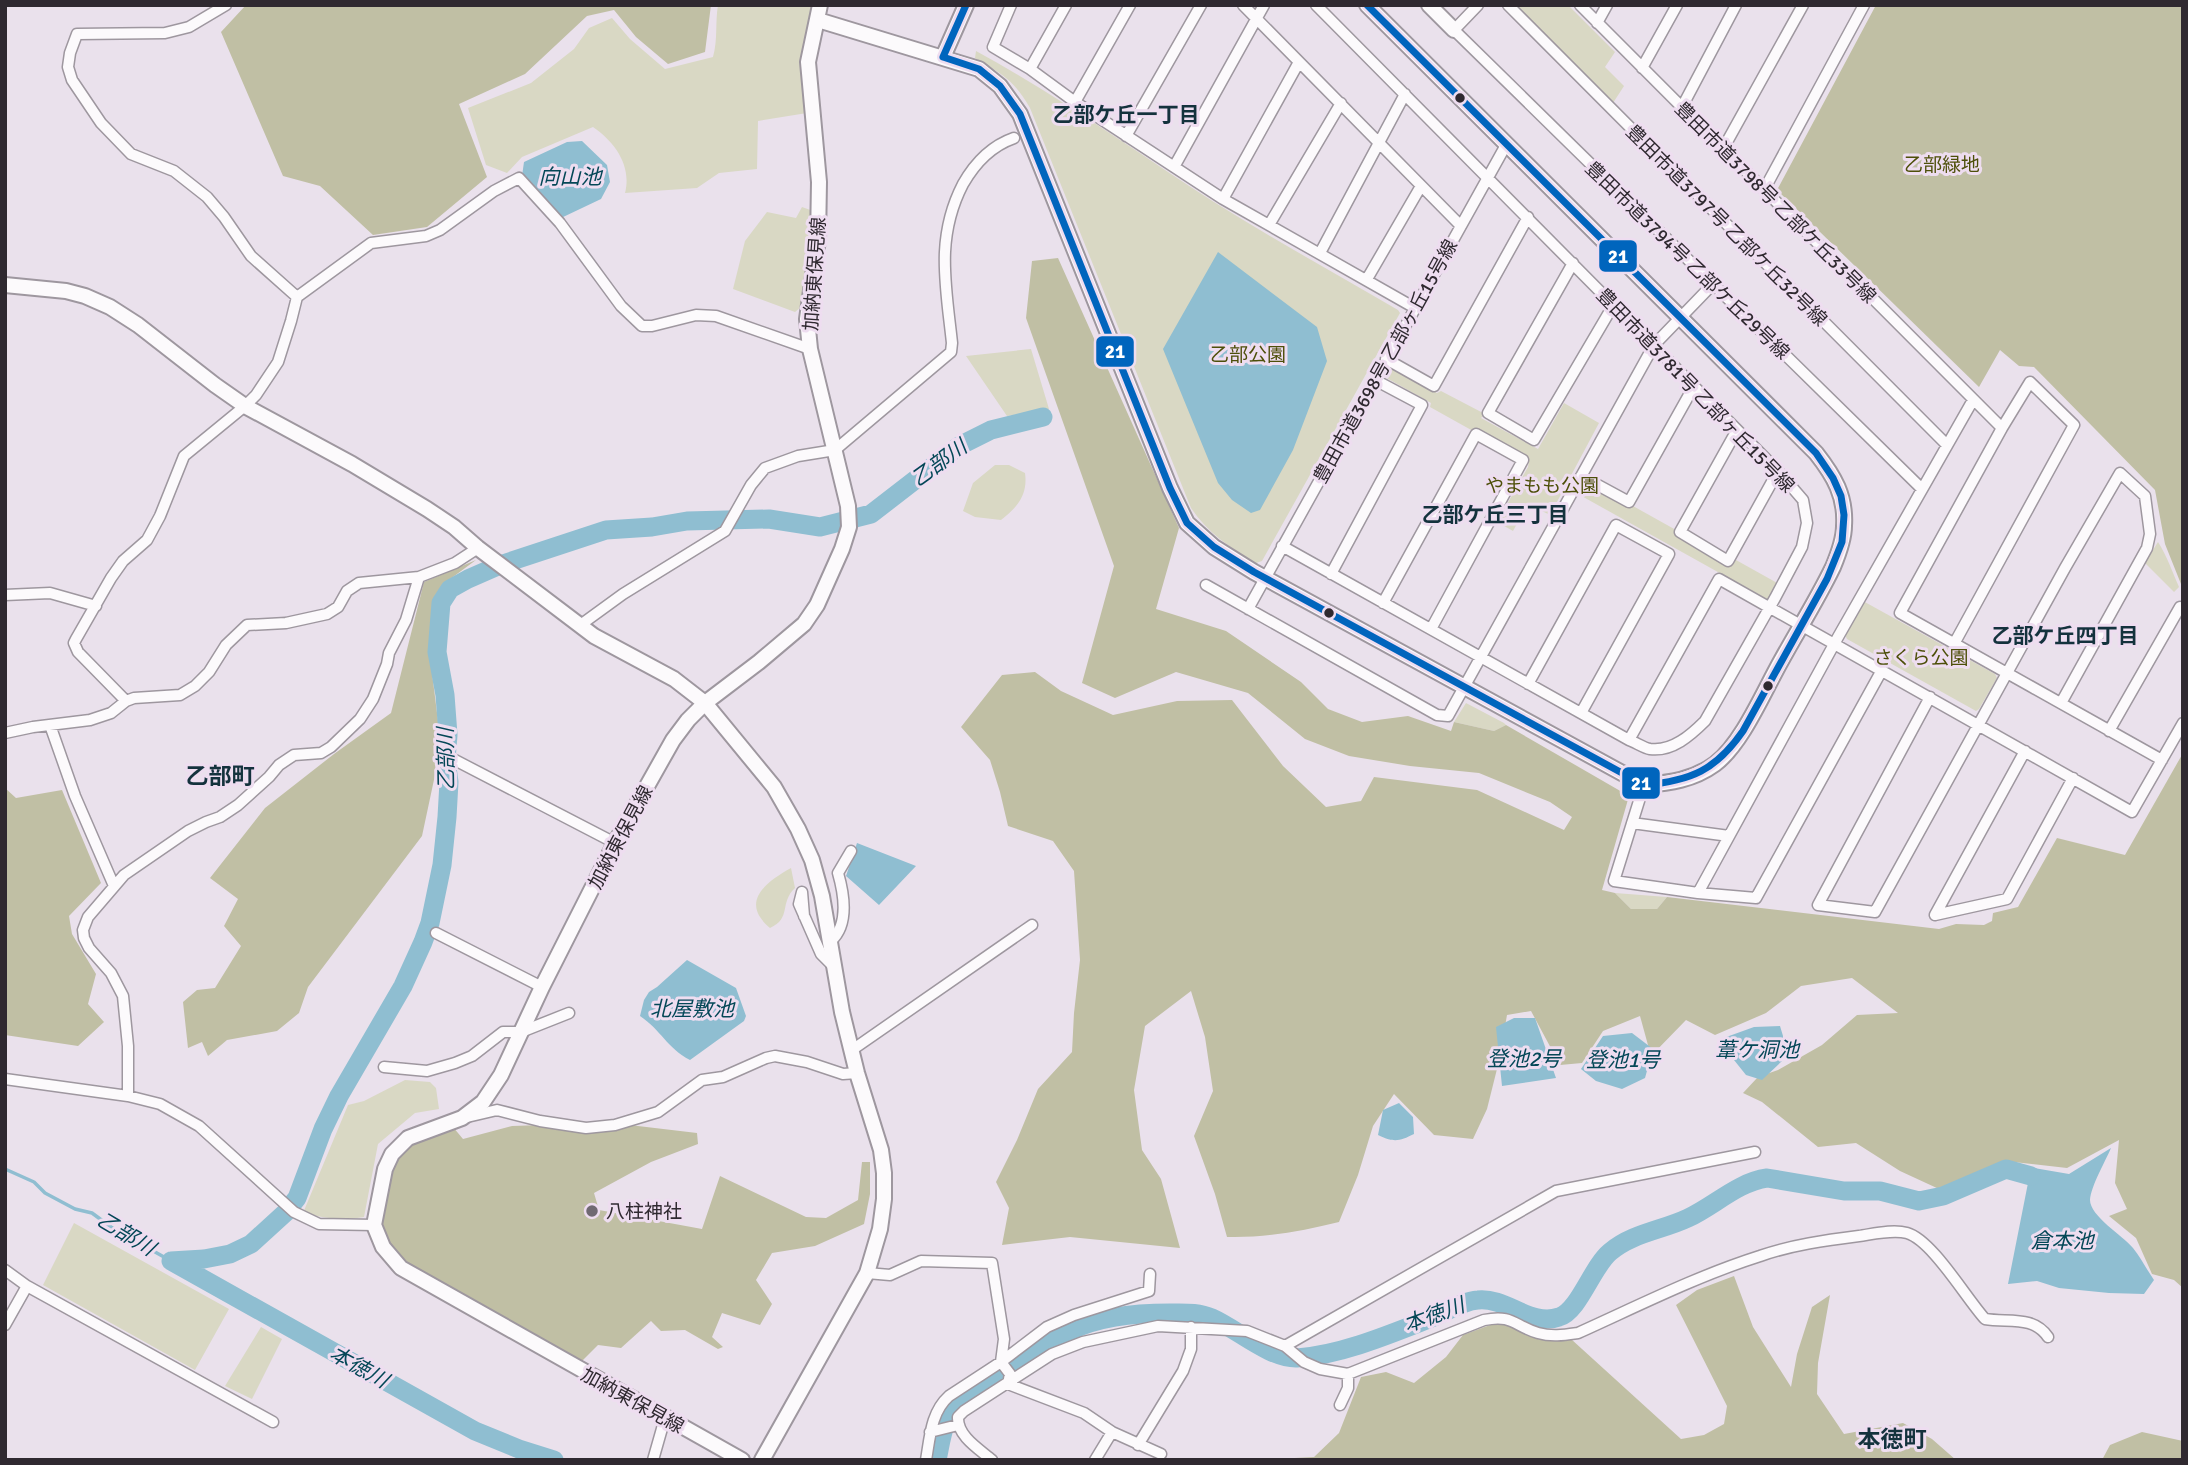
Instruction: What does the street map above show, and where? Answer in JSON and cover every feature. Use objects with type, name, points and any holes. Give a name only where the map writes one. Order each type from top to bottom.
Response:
[{"type":"street","points":[[226,5],[189,27],[165,33],[78,34],[70,53],[68,67],[72,80],[122,147],[131,154],[174,171],[207,197],[251,256],[297,297]]},
{"type":"street","points":[[943,57],[966,5]]},
{"type":"street","points":[[1011,5],[993,47],[1223,199],[1415,308]]},
{"type":"street","points":[[1030,69],[1066,5]]},
{"type":"street","points":[[1075,102],[1130,5]]},
{"type":"street","points":[[1126,136],[1201,5]]},
{"type":"street","points":[[1242,5],[1461,226]]},
{"type":"street","points":[[1174,167],[1264,5]]},
{"type":"street","name":"豊田市道3781号 乙部ヶ丘15号線","points":[[1282,546],[1629,740],[1650,749],[1672,746],[1691,736],[1705,721],[1802,547],[1807,523],[1803,500],[1778,471],[1316,5]]},
{"type":"street","points":[[819,12],[979,69],[1000,86],[1020,114],[1165,475],[1187,523],[1214,547],[1644,785],[1689,779],[1713,766],[1733,746],[1834,565],[1844,530],[1843,500],[1834,477],[1816,453],[1367,5]]},
{"type":"street","points":[[1429,5],[1454,30],[1478,5]]},
{"type":"street","name":"豊田市道3797号 乙部ケ丘32号線","points":[[1508,5],[1947,445]]},
{"type":"street","name":"豊田市道3798号 乙部ケ丘33号線","points":[[1580,5],[2002,428]]},
{"type":"street","points":[[1597,23],[1607,5]]},
{"type":"street","points":[[1642,68],[1677,5]]},
{"type":"street","points":[[1682,107],[1737,5]]},
{"type":"street","points":[[1723,149],[1803,5]]},
{"type":"street","points":[[1764,190],[1864,5]]},
{"type":"street","name":"加納東保見線","points":[[742,1460],[401,1268],[383,1247],[374,1225],[385,1169],[391,1154],[408,1139],[462,1118],[483,1102],[501,1075],[615,843],[673,740],[705,703],[760,662],[804,624],[830,580],[842,549],[848,520],[835,450],[810,349],[807,318],[818,240],[819,180],[808,62],[819,12]]},
{"type":"street","name":"豊田市道3794号 乙部ケ丘29号線","points":[[1454,30],[1922,489]]},
{"type":"street","points":[[1223,199],[1299,62]]},
{"type":"street","points":[[1320,253],[1405,94]]},
{"type":"street","points":[[1269,225],[1341,103]]},
{"type":"street","points":[[579,626],[623,594],[725,531],[751,485],[765,468],[798,456],[835,450],[951,352],[944,247],[954,202],[971,171],[990,150],[1014,138]]},
{"type":"street","name":"豊田市道3698号 乙部ヶ丘15号線","points":[[1248,609],[1506,145]]},
{"type":"street","points":[[126,701],[75,648],[76,639],[111,578],[124,561],[147,540],[160,516],[184,456],[256,395],[278,362],[297,297],[371,243],[426,236],[440,230],[494,191],[519,178],[560,223],[621,306],[642,326],[709,315],[810,349]]},
{"type":"street","points":[[1367,279],[1421,186]]},
{"type":"street","points":[[1386,359],[1434,386],[1528,217]]},
{"type":"street","points":[[1573,263],[1488,413],[1534,440],[1614,304]]},
{"type":"street","points":[[1206,585],[1437,715],[1448,716],[1654,345],[1713,284]]},
{"type":"street","points":[[5,285],[66,291],[110,307],[245,406],[352,464],[427,509],[454,527],[579,626],[674,680],[705,703],[774,787],[812,860],[822,895],[852,1050],[881,1150],[884,1199],[880,1229],[867,1273],[762,1460]]},
{"type":"street","points":[[1331,574],[1422,405],[1375,380]]},
{"type":"street","points":[[1954,644],[2074,425],[2030,382],[1900,613],[1954,644],[2109,731],[2162,760]]},
{"type":"street","points":[[1581,476],[1629,502],[1694,386]]},
{"type":"street","points":[[1698,893],[1835,643],[1973,400]]},
{"type":"street","points":[[1737,430],[1680,533],[1728,561],[1778,471]]},
{"type":"street","points":[[1383,603],[1476,434],[1523,460],[1431,629]]},
{"type":"street","points":[[1930,698],[1818,905],[1875,912],[2119,473],[2145,496],[2150,534],[2147,548],[2061,704]]},
{"type":"street","points":[[1528,684],[1616,525],[1637,536],[1669,554],[1581,713]]},
{"type":"street","points":[[5,733],[90,720],[111,713],[126,701],[141,696],[173,697],[188,691],[209,672],[226,645],[247,625],[286,623],[327,614],[338,607],[347,591],[359,583],[419,577],[484,552]]},
{"type":"street","points":[[128,1096],[128,1046],[123,996],[111,973],[83,938],[88,917],[124,875],[188,831],[220,817],[238,805],[279,765],[295,755],[321,753],[331,747],[360,719],[373,699],[389,653],[406,620],[419,577]]},
{"type":"street","points":[[1629,740],[1718,579],[1769,607],[1805,619],[1835,643],[2132,812],[2183,723]]},
{"type":"street","points":[[5,595],[50,593],[96,606]]},
{"type":"street","points":[[2109,731],[2180,607],[2183,610]]},
{"type":"street","points":[[1644,785],[1614,881],[1756,898],[1882,670]]},
{"type":"street","points":[[50,725],[75,796],[114,886]]},
{"type":"street","points":[[2025,751],[1935,915],[2007,899],[2073,778]]},
{"type":"street","points":[[451,758],[615,843]]},
{"type":"street","points":[[1632,823],[1729,836]]},
{"type":"street","points":[[831,941],[841,929],[844,892],[838,873],[851,851]]},
{"type":"street","points":[[804,916],[821,954],[834,967]]},
{"type":"street","points":[[852,1050],[1032,925]]},
{"type":"street","points":[[436,933],[542,987]]},
{"type":"street","points":[[384,1067],[427,1071],[472,1056],[503,1032],[521,1032],[569,1013]]},
{"type":"street","points":[[462,1118],[497,1110],[540,1121],[586,1128],[615,1125],[658,1112],[702,1080],[723,1077],[775,1056],[807,1062],[843,1074],[858,1073]]},
{"type":"street","points":[[5,1079],[128,1096],[160,1104],[199,1126],[294,1212],[319,1224],[374,1225]]},
{"type":"street","points":[[1289,1349],[1556,1191],[1755,1153]]},
{"type":"street","points":[[992,1460],[965,1437],[958,1425],[958,1418],[1009,1379],[1052,1354],[1083,1342],[1158,1326],[1247,1331],[1289,1349],[1304,1362],[1320,1369],[1348,1374],[1499,1317],[1536,1332],[1555,1336],[1578,1333],[1714,1272],[1761,1255],[1893,1232],[1908,1233],[1927,1245],[1985,1319],[2029,1322],[2043,1330],[2048,1337]]},
{"type":"street","points":[[867,1273],[890,1275],[921,1261],[992,1263],[1004,1339],[1002,1362],[1009,1379],[1084,1413],[1112,1432],[1161,1454]]},
{"type":"street","points":[[5,1270],[27,1286],[273,1422]]},
{"type":"street","points":[[926,1460],[933,1419],[941,1403],[970,1380],[1002,1362],[1047,1326],[1149,1291],[1150,1274]]},
{"type":"street","points":[[5,1325],[27,1286]]},
{"type":"street","points":[[1138,1445],[1183,1371],[1191,1349],[1194,1327]]},
{"type":"street","points":[[1340,1405],[1348,1388],[1348,1374]]},
{"type":"street","points":[[653,1460],[665,1418]]},
{"type":"street","points":[[930,1432],[958,1425]]},
{"type":"street","points":[[1095,1460],[1112,1432]]},
{"type":"green space","points":[[246,5],[711,5],[705,52],[668,64],[636,37],[614,10],[587,16],[525,74],[459,104],[487,177],[427,227],[373,235],[320,186],[283,176],[221,32]]},
{"type":"green space","points":[[718,5],[814,5],[807,113],[758,121],[757,169],[719,173],[697,188],[625,193],[626,173],[620,155],[593,127],[522,157],[507,173],[486,165],[468,108],[531,83],[574,49],[589,28],[612,18],[630,39],[665,69],[713,57]]},
{"type":"green space","points":[[1514,5],[1568,5],[1615,52],[1605,67],[1624,86],[1613,103]]},
{"type":"green space","name":"乙部緑地","points":[[1876,5],[2183,5],[2183,589],[2165,544],[2155,490],[2034,367],[2019,366],[2000,350],[1979,387],[1777,190]]},
{"type":"green space","name":"乙部公園","points":[[976,51],[1067,105],[1237,216],[1400,313],[1262,561],[1256,563],[1228,546],[1191,508],[1030,108],[1007,78],[975,58]]},
{"type":"green space","points":[[802,207],[813,211],[812,249],[801,307],[795,312],[733,289],[745,241],[767,212],[796,218]]},
{"type":"green space","points":[[1058,258],[1179,528],[1156,609],[1226,631],[1301,682],[1328,709],[1362,722],[1408,716],[1451,731],[1454,722],[1494,731],[1506,725],[1629,796],[1602,890],[1615,893],[1631,909],[1657,909],[1667,897],[1939,929],[1956,924],[1984,925],[1992,921],[1993,913],[2018,907],[2057,838],[2125,855],[2183,753],[2183,1288],[2174,1280],[2152,1274],[2136,1238],[2109,1216],[2127,1209],[2115,1183],[2119,1140],[2067,1168],[2005,1161],[1939,1189],[1900,1171],[1856,1143],[1818,1147],[1762,1102],[1743,1093],[1758,1077],[1778,1070],[1822,1045],[1857,1015],[1898,1013],[1852,978],[1801,986],[1766,1013],[1715,1035],[1686,1020],[1651,1056],[1640,1016],[1603,1031],[1582,1063],[1560,1065],[1531,1011],[1507,1015],[1487,1109],[1473,1139],[1434,1135],[1394,1094],[1373,1126],[1358,1175],[1339,1222],[1284,1233],[1241,1237],[1227,1237],[1194,1136],[1213,1091],[1205,1037],[1191,991],[1145,1026],[1134,1090],[1142,1150],[1161,1179],[1180,1248],[1070,1237],[1002,1245],[1009,1208],[996,1182],[1038,1089],[1072,1052],[1080,960],[1074,871],[1053,841],[1008,826],[990,760],[961,727],[1002,675],[1035,672],[1061,691],[1113,715],[1177,701],[1232,700],[1283,766],[1326,807],[1361,801],[1374,777],[1477,790],[1564,830],[1572,817],[1550,802],[1479,773],[1349,756],[1305,739],[1248,693],[1176,672],[1115,698],[1082,683],[1114,566],[1026,318],[1032,261]]},
{"type":"green space","points":[[1031,349],[1049,409],[1007,416],[966,356]]},
{"type":"green space","name":"やまもも公園","points":[[1387,367],[1392,367],[1437,393],[1441,391],[1485,414],[1481,418],[1538,449],[1564,403],[1599,423],[1550,515],[1528,504],[1513,531],[1497,522],[1528,467],[1529,460],[1477,429],[1473,431],[1430,407],[1431,403],[1383,376]]},
{"type":"green space","points":[[995,465],[1009,465],[1025,473],[1025,487],[1017,505],[1001,520],[975,517],[963,511],[973,483]]},
{"type":"green space","points":[[1584,483],[1676,530],[1674,534],[1731,566],[1736,560],[1779,584],[1768,600],[1578,494]]},
{"type":"green space","points":[[2158,542],[2179,587],[2174,592],[2145,563]]},
{"type":"green space","points":[[476,560],[442,585],[433,605],[431,665],[438,721],[435,775],[422,836],[308,987],[299,1013],[277,1031],[227,1040],[208,1056],[202,1042],[188,1048],[183,1002],[197,990],[215,988],[241,946],[224,926],[238,899],[210,878],[265,808],[391,713],[424,582]]},
{"type":"green space","name":"さくら公園","points":[[1863,601],[1995,674],[1997,678],[1979,709],[1976,711],[1847,639],[1845,635]]},
{"type":"green space","points":[[1466,703],[1506,725],[1494,731],[1454,722]]},
{"type":"green space","points":[[5,788],[16,798],[62,790],[101,883],[69,916],[72,934],[96,974],[88,1004],[104,1022],[78,1046],[5,1035]]},
{"type":"green space","points":[[791,868],[795,888],[787,899],[781,920],[770,928],[761,919],[756,901],[765,886]]},
{"type":"green space","points":[[1615,893],[1667,897],[1657,909],[1631,909]]},
{"type":"green space","points":[[405,1080],[430,1082],[436,1088],[439,1109],[415,1113],[378,1144],[364,1217],[348,1219],[303,1213],[348,1105],[364,1101]]},
{"type":"green space","points":[[621,1124],[697,1133],[698,1144],[651,1162],[594,1193],[599,1210],[702,1229],[720,1176],[806,1217],[826,1218],[858,1200],[862,1162],[870,1162],[870,1194],[864,1224],[815,1246],[772,1253],[756,1280],[772,1304],[760,1325],[722,1313],[712,1337],[723,1347],[718,1349],[685,1330],[661,1331],[651,1321],[621,1348],[598,1345],[581,1362],[403,1263],[389,1242],[381,1213],[385,1191],[396,1160],[404,1149],[418,1140],[453,1127],[463,1139],[512,1126]]},
{"type":"green space","points":[[74,1223],[229,1309],[195,1370],[43,1285]]},
{"type":"green space","points":[[1734,1276],[1753,1327],[1791,1387],[1797,1354],[1812,1307],[1830,1295],[1818,1363],[1817,1394],[1844,1434],[1903,1423],[1932,1439],[1956,1460],[1253,1460],[1314,1457],[1339,1433],[1361,1377],[1386,1372],[1414,1383],[1446,1357],[1463,1335],[1490,1325],[1512,1325],[1540,1340],[1571,1339],[1681,1439],[1704,1435],[1724,1424],[1727,1406],[1676,1305],[1697,1290]]},
{"type":"green space","points":[[261,1327],[282,1339],[252,1399],[225,1386]]},
{"type":"green space","points":[[2142,1432],[2183,1441],[2183,1460],[2102,1460],[2110,1445]]},
{"type":"water","name":"向山池","points":[[582,141],[607,165],[610,182],[601,199],[561,218],[522,176],[524,162],[567,142]]},
{"type":"water","points":[[1218,252],[1317,327],[1327,361],[1293,450],[1260,510],[1251,513],[1232,500],[1218,483],[1163,349]]},
{"type":"water","points":[[857,843],[916,866],[879,905],[846,876]]},
{"type":"water","name":"北屋敷池","points":[[687,960],[736,988],[746,1016],[744,1021],[690,1060],[675,1050],[640,1016],[649,992]]},
{"type":"water","name":"登池2号","points":[[1514,1018],[1535,1018],[1556,1078],[1502,1086],[1496,1027]]},
{"type":"water","name":"葦ケ洞池","points":[[1780,1026],[1783,1036],[1782,1061],[1762,1080],[1746,1075],[1718,1040],[1754,1027]]},
{"type":"water","name":"登池1号","points":[[1632,1033],[1653,1049],[1645,1078],[1622,1089],[1596,1081],[1581,1069],[1603,1036]]},
{"type":"water","points":[[1399,1103],[1413,1117],[1414,1134],[1397,1140],[1378,1135],[1383,1110]]},
{"type":"water","name":"倉本池","points":[[2111,1148],[2091,1194],[2091,1206],[2107,1225],[2133,1248],[2154,1280],[2144,1294],[2059,1288],[2037,1281],[2008,1284],[2028,1183],[2034,1168],[2069,1174]]},
{"type":"waterway","name":"乙部川","points":[[171,1261],[230,1254],[251,1244],[285,1213],[297,1198],[323,1129],[339,1096],[403,986],[423,942],[430,923],[442,865],[447,817],[448,735],[445,695],[437,652],[441,603],[450,589],[500,565],[606,530],[687,521],[769,519],[820,527],[871,514],[959,446],[991,430],[1043,417]]},
{"type":"waterway","name":"乙部川","points":[[5,1169],[34,1182],[45,1193],[75,1209],[92,1213],[171,1261]]},
{"type":"waterway","name":"本徳川","points":[[937,1460],[947,1421],[961,1401],[1063,1335],[1095,1321],[1146,1314],[1197,1314],[1222,1323],[1276,1354],[1297,1358],[1314,1356],[1367,1342],[1461,1304],[1478,1300],[1499,1303],[1538,1318],[1559,1317],[1573,1306],[1610,1252],[1638,1236],[1688,1218],[1756,1180],[1767,1178],[1844,1191],[1880,1191],[1919,1201],[1943,1196],[2006,1169],[2031,1176]]},
{"type":"waterway","name":"本徳川","points":[[171,1261],[475,1431],[554,1460]]},
{"type":"transit line","name":"21","points":[[943,57],[966,5]]},
{"type":"transit line","name":"21","points":[[943,57],[979,69],[1000,86],[1020,114],[1170,488],[1187,523],[1214,547],[1254,572],[1644,785],[1675,780],[1701,771],[1723,755],[1743,731],[1827,579],[1842,542],[1844,515],[1841,496],[1833,478],[1816,453],[1367,5]]},
{"type":"place","name":"八柱神社","points":[[592,1211]]},
{"type":"district","name":"乙部ケ丘一丁目","points":[[1126,115]]},
{"type":"district","name":"乙部ケ丘三丁目","points":[[1495,515]]},
{"type":"district","name":"乙部ケ丘四丁目","points":[[2065,636]]},
{"type":"district","name":"乙部町","points":[[220,776]]},
{"type":"district","name":"本徳町","points":[[1892,1439]]}]
